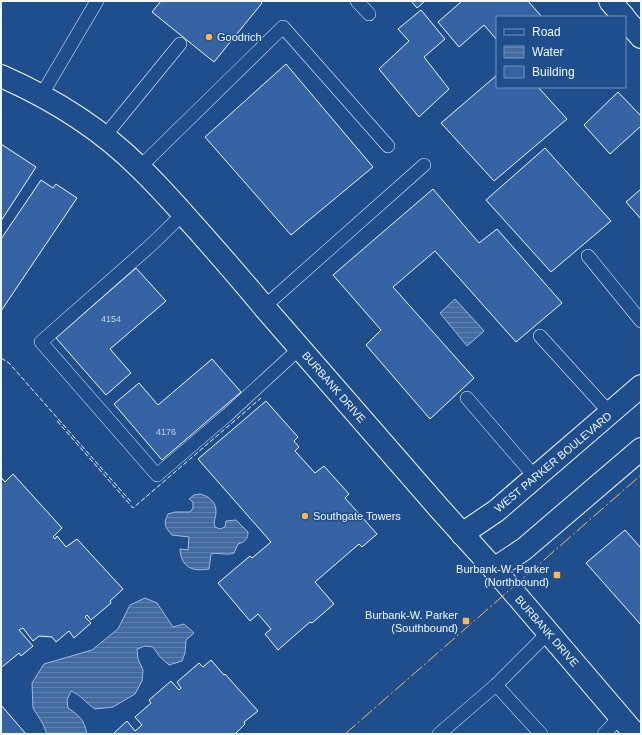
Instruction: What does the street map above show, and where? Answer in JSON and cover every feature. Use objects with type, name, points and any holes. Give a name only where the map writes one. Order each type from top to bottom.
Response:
[{"type":"main road","points":[[626,21],[641,37]]},
{"type":"main road","name":"BURBANK DRIVE","points":[[1,76],[41,96],[73,115],[104,137],[140,167],[242,280],[494,569],[635,734]]},
{"type":"main road","name":"WEST PARKER BOULEVARD","points":[[462,534],[496,511],[641,386]]},
{"type":"main road","points":[[494,569],[524,549],[641,449]]},
{"type":"lane","points":[[41,96],[98,1]]},
{"type":"lane","points":[[357,1],[369,14]]},
{"type":"lane","points":[[140,167],[283,27],[388,146]]},
{"type":"lane","points":[[104,137],[180,44]]},
{"type":"lane","points":[[264,307],[424,165]]},
{"type":"lane","points":[[183,214],[150,246],[41,342],[158,475],[226,416],[300,348]]},
{"type":"lane","points":[[588,256],[641,321]]},
{"type":"lane","points":[[540,336],[610,414]]},
{"type":"lane","points":[[467,398],[535,477]]},
{"type":"lane","points":[[439,734],[496,685],[548,633]]},
{"type":"lane","points":[[496,685],[541,734]]},
{"type":"lane","points":[[604,734],[620,717]]},
{"type":"water","points":[[455,299],[484,331],[467,346],[440,313]]},
{"type":"water","points":[[200,494],[209,498],[215,505],[215,527],[220,529],[225,527],[226,521],[236,520],[248,532],[247,538],[238,544],[234,553],[211,554],[209,569],[197,570],[188,567],[181,555],[180,549],[188,550],[189,537],[172,535],[165,523],[168,514],[175,512],[190,512],[193,508],[193,502],[189,499],[194,495]]},
{"type":"water","points":[[145,598],[157,603],[173,627],[184,624],[194,633],[186,640],[185,653],[182,661],[169,665],[160,657],[153,647],[145,646],[137,649],[138,659],[143,670],[142,681],[135,694],[113,707],[95,709],[71,691],[67,700],[68,708],[76,713],[81,719],[87,734],[47,734],[43,724],[33,708],[32,683],[44,664],[92,650],[118,629],[130,605]]},
{"type":"building","name":"Goodrich","points":[[161,1],[260,1],[262,3],[214,62],[152,12]]},
{"type":"building","points":[[411,1],[425,1],[417,8]]},
{"type":"building","points":[[462,1],[528,1],[541,16],[496,16],[496,39],[484,25],[459,47],[438,22]]},
{"type":"building","points":[[421,10],[445,39],[424,57],[449,89],[419,117],[379,69],[409,41],[398,29]]},
{"type":"building","points":[[286,64],[373,167],[291,235],[205,137]]},
{"type":"building","points":[[496,76],[496,88],[539,88],[567,119],[494,181],[441,123]]},
{"type":"building","points":[[618,92],[641,116],[641,126],[610,154],[584,125]]},
{"type":"building","points":[[1,144],[36,167],[1,221]]},
{"type":"building","points":[[545,148],[611,221],[551,272],[486,200]]},
{"type":"building","points":[[41,180],[53,188],[56,184],[77,198],[1,311],[1,239]]},
{"type":"building","points":[[433,189],[479,243],[497,229],[562,303],[516,342],[435,251],[393,287],[474,378],[430,419],[366,345],[381,330],[333,275]]},
{"type":"building","points":[[641,189],[641,219],[626,202]]},
{"type":"building","points":[[136,268],[166,301],[110,349],[131,373],[106,395],[56,338]]},
{"type":"building","points":[[212,359],[241,392],[162,460],[114,404],[139,383],[158,405]]},
{"type":"building","name":"Southgate Towers","points":[[266,401],[298,437],[294,441],[299,447],[295,451],[315,473],[324,466],[349,494],[345,498],[377,534],[362,547],[359,544],[315,582],[334,604],[312,623],[310,622],[278,650],[265,634],[271,629],[258,614],[250,621],[218,583],[250,556],[252,558],[271,542],[198,459]]},
{"type":"building","points":[[13,474],[62,528],[53,537],[55,539],[57,536],[66,547],[77,539],[123,589],[110,601],[111,603],[91,620],[87,615],[85,617],[91,623],[74,638],[69,631],[56,642],[52,637],[39,636],[33,641],[23,628],[19,630],[33,646],[21,656],[19,653],[2,667],[1,477],[5,482]]},
{"type":"building","points":[[625,530],[641,548],[641,625],[586,563]]},
{"type":"building","points":[[211,660],[258,711],[244,722],[245,724],[235,734],[113,734],[127,721],[135,731],[142,725],[135,717],[151,703],[149,700],[171,681],[179,690],[181,688],[177,682],[199,663],[203,667]]},
{"type":"building","points":[[1,705],[26,734],[1,734]]},
{"type":"fence","points":[[1,358],[9,363],[132,503]]},
{"type":"fence","points":[[57,421],[133,508],[261,398]]},
{"type":"power","points":[[345,734],[641,475]]},
{"type":"place","name":"Goodrich","points":[[209,37]]},
{"type":"place","name":"Southgate Towers","points":[[305,516]]},
{"type":"place","name":"Burbank-W. Parker (Northbound)","points":[[557,575]]},
{"type":"place","name":"Burbank-W. Parker (Southbound)","points":[[466,621]]}]
